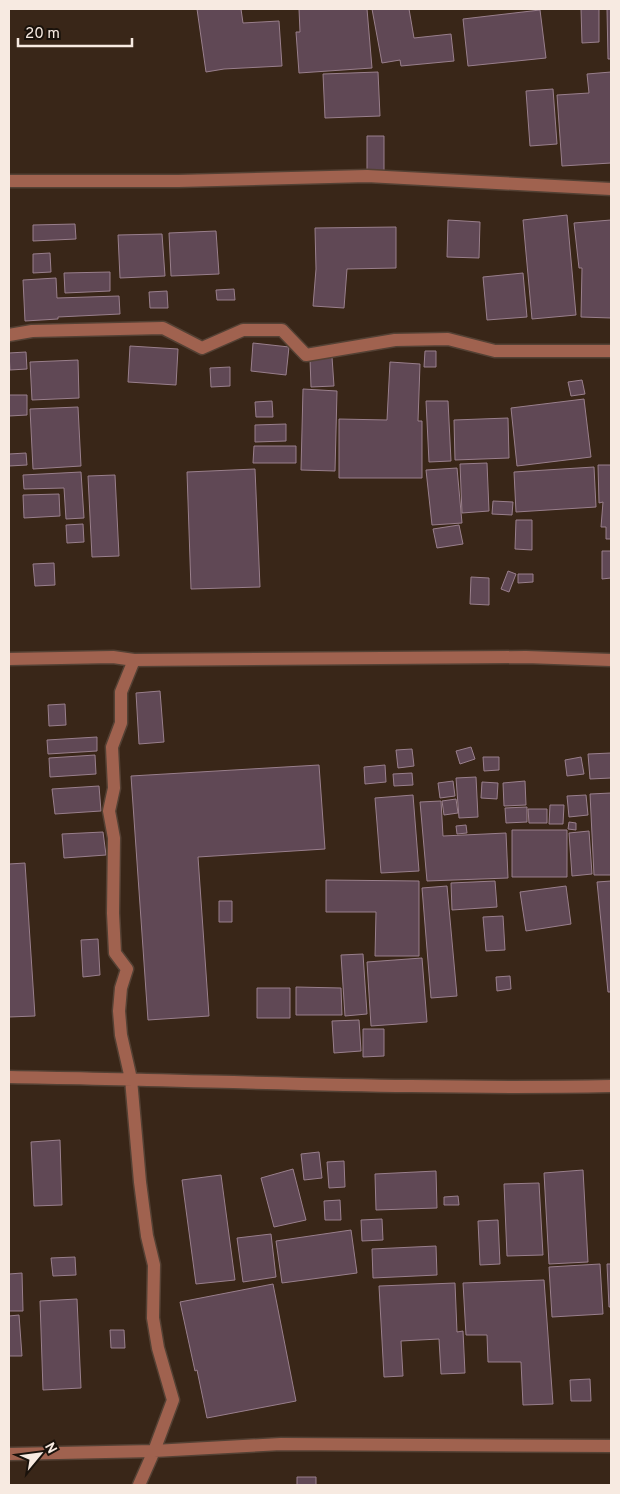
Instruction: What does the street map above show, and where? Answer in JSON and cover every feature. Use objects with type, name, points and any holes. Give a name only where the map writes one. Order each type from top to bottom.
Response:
[{"type":"street","points":[[9,181],[178,181],[367,176],[611,189]]},
{"type":"street","points":[[9,335],[32,331],[163,328],[202,348],[243,330],[282,330],[306,355],[395,340],[448,338],[495,351],[611,352]]},
{"type":"street","points":[[9,659],[113,657],[134,660],[526,657],[611,660]]},
{"type":"street","points":[[134,660],[122,692],[121,723],[112,747],[114,788],[109,811],[114,838],[113,913],[115,953],[127,969],[119,1011],[121,1035],[131,1079],[140,1182],[147,1236],[154,1265],[153,1318],[158,1348],[173,1400],[154,1452],[139,1485]]},
{"type":"street","points":[[9,1077],[312,1084],[611,1086]]},
{"type":"street","points":[[9,1454],[154,1452],[281,1444],[611,1446]]},
{"type":"building","points":[[197,9],[241,9],[243,23],[279,21],[282,66],[224,69],[206,72]]},
{"type":"building","points":[[299,9],[367,9],[372,68],[299,73],[296,32],[300,32]]},
{"type":"building","points":[[372,9],[409,9],[414,38],[451,34],[454,61],[401,66],[400,60],[382,63]]},
{"type":"building","points":[[581,9],[599,9],[599,42],[582,43]]},
{"type":"building","points":[[607,9],[611,9],[611,59],[608,59]]},
{"type":"building","points":[[540,10],[546,58],[468,66],[463,19]]},
{"type":"building","points":[[378,72],[380,116],[325,118],[323,74]]},
{"type":"building","points":[[611,72],[611,163],[562,166],[557,95],[589,93],[587,74]]},
{"type":"building","points":[[553,89],[557,144],[530,146],[526,91]]},
{"type":"building","points":[[367,136],[384,136],[384,171],[367,171]]},
{"type":"building","points":[[567,215],[576,315],[532,319],[523,220]]},
{"type":"building","points":[[448,220],[480,222],[479,258],[447,257]]},
{"type":"building","points":[[611,220],[611,318],[581,317],[582,268],[579,268],[574,223]]},
{"type":"building","points":[[75,224],[76,239],[33,241],[33,225]]},
{"type":"building","points":[[396,227],[396,268],[347,269],[344,308],[313,306],[316,269],[315,228]]},
{"type":"building","points":[[216,231],[219,274],[171,276],[169,233]]},
{"type":"building","points":[[162,234],[165,276],[120,278],[118,235]]},
{"type":"building","points":[[50,253],[51,272],[33,273],[33,254]]},
{"type":"building","points":[[110,272],[110,291],[65,293],[64,273]]},
{"type":"building","points":[[523,273],[527,317],[487,320],[483,277]]},
{"type":"building","points":[[56,278],[57,298],[119,296],[120,314],[58,317],[58,319],[25,321],[23,280]]},
{"type":"building","points":[[234,289],[235,300],[217,300],[216,290]]},
{"type":"building","points":[[167,291],[168,308],[150,308],[149,292]]},
{"type":"building","points":[[253,343],[289,347],[286,375],[251,371]]},
{"type":"building","points":[[130,346],[178,349],[176,385],[128,382]]},
{"type":"building","points":[[425,351],[436,351],[436,367],[424,367]]},
{"type":"building","points":[[26,352],[27,369],[10,370],[9,353]]},
{"type":"building","points":[[332,357],[334,386],[311,387],[310,359]]},
{"type":"building","points":[[78,360],[79,398],[32,400],[30,362]]},
{"type":"building","points":[[390,362],[420,364],[418,421],[422,421],[422,478],[339,478],[339,419],[387,420]]},
{"type":"building","points":[[230,367],[230,386],[211,387],[210,368]]},
{"type":"building","points":[[582,380],[585,394],[571,396],[568,382]]},
{"type":"building","points":[[303,389],[337,391],[335,471],[301,470]]},
{"type":"building","points":[[9,395],[27,395],[27,415],[9,416]]},
{"type":"building","points":[[584,399],[591,457],[517,466],[511,408]]},
{"type":"building","points":[[272,401],[273,417],[256,417],[255,402]]},
{"type":"building","points":[[426,401],[448,401],[451,461],[429,462]]},
{"type":"building","points":[[78,407],[81,466],[33,469],[30,409]]},
{"type":"building","points":[[508,418],[509,458],[455,460],[454,420]]},
{"type":"building","points":[[286,424],[286,441],[255,442],[255,425]]},
{"type":"building","points":[[254,446],[296,446],[296,463],[253,463]]},
{"type":"building","points":[[26,453],[27,465],[9,466],[9,454]]},
{"type":"building","points":[[487,463],[489,511],[462,513],[460,464]]},
{"type":"building","points":[[598,465],[611,465],[611,539],[606,539],[606,527],[601,527],[603,502],[599,503]]},
{"type":"building","points":[[594,467],[596,507],[516,512],[514,472]]},
{"type":"building","points":[[457,468],[462,523],[432,525],[426,470]]},
{"type":"building","points":[[255,469],[260,587],[191,589],[187,472]]},
{"type":"building","points":[[81,472],[84,518],[66,519],[64,488],[24,489],[23,475]]},
{"type":"building","points":[[115,475],[119,556],[92,557],[88,476]]},
{"type":"building","points":[[59,494],[60,516],[24,518],[23,495]]},
{"type":"building","points":[[493,501],[513,502],[512,515],[492,514]]},
{"type":"building","points":[[516,520],[532,520],[532,550],[515,549]]},
{"type":"building","points":[[83,524],[84,542],[67,543],[66,525]]},
{"type":"building","points":[[459,525],[463,544],[437,548],[433,529]]},
{"type":"building","points":[[602,551],[611,551],[611,578],[602,579]]},
{"type":"building","points":[[54,563],[55,585],[35,586],[33,564]]},
{"type":"building","points":[[508,571],[516,574],[509,592],[501,589]]},
{"type":"building","points":[[518,574],[533,574],[533,582],[518,583]]},
{"type":"building","points":[[471,577],[489,578],[489,605],[470,604]]},
{"type":"building","points":[[160,691],[164,742],[139,744],[136,693]]},
{"type":"building","points":[[65,704],[66,725],[49,726],[48,705]]},
{"type":"building","points":[[97,737],[97,751],[48,754],[47,740]]},
{"type":"building","points":[[471,747],[475,759],[460,764],[456,751]]},
{"type":"building","points":[[412,749],[414,766],[398,768],[396,750]]},
{"type":"building","points":[[611,753],[611,778],[590,779],[588,754]]},
{"type":"building","points":[[95,755],[96,774],[50,777],[49,758]]},
{"type":"building","points":[[483,757],[499,757],[499,770],[484,771]]},
{"type":"building","points":[[581,757],[584,774],[567,776],[565,760]]},
{"type":"building","points":[[319,765],[325,849],[198,857],[209,1016],[148,1020],[131,776]]},
{"type":"building","points":[[385,765],[386,782],[365,784],[364,767]]},
{"type":"building","points":[[412,773],[413,785],[394,786],[393,774]]},
{"type":"building","points":[[476,777],[478,817],[459,818],[456,778]]},
{"type":"building","points":[[453,781],[455,796],[440,798],[438,783]]},
{"type":"building","points":[[525,781],[526,805],[504,806],[503,783]]},
{"type":"building","points":[[482,782],[498,783],[497,799],[481,798]]},
{"type":"building","points":[[99,786],[101,811],[55,814],[52,789]]},
{"type":"building","points":[[611,793],[611,875],[594,875],[590,794]]},
{"type":"building","points":[[413,795],[419,871],[381,873],[375,798]]},
{"type":"building","points":[[586,795],[588,815],[569,817],[567,796]]},
{"type":"building","points":[[456,799],[458,813],[444,815],[442,801]]},
{"type":"building","points":[[441,801],[443,836],[506,833],[508,878],[427,881],[420,802]]},
{"type":"building","points":[[550,805],[564,805],[563,824],[549,824]]},
{"type":"building","points":[[527,807],[527,822],[506,823],[505,808]]},
{"type":"building","points":[[528,809],[547,809],[547,823],[529,823]]},
{"type":"building","points":[[569,822],[576,823],[576,830],[568,829]]},
{"type":"building","points":[[466,825],[467,833],[457,834],[456,826]]},
{"type":"building","points":[[512,830],[567,830],[567,877],[512,877]]},
{"type":"building","points":[[589,831],[592,874],[572,876],[569,833]]},
{"type":"building","points":[[103,832],[106,855],[64,858],[62,834]]},
{"type":"building","points":[[25,863],[35,1016],[9,1017],[9,864]]},
{"type":"building","points":[[326,880],[419,881],[419,956],[375,956],[376,912],[326,912]]},
{"type":"building","points":[[495,881],[497,907],[452,910],[451,883]]},
{"type":"building","points":[[611,881],[611,992],[608,992],[597,882]]},
{"type":"building","points":[[447,886],[457,996],[431,998],[422,888]]},
{"type":"building","points":[[566,886],[571,924],[526,931],[520,892]]},
{"type":"building","points":[[219,901],[232,901],[232,922],[219,922]]},
{"type":"building","points":[[503,916],[505,950],[486,951],[483,917]]},
{"type":"building","points":[[98,939],[100,975],[83,977],[81,940]]},
{"type":"building","points":[[363,954],[367,1014],[345,1016],[341,955]]},
{"type":"building","points":[[422,958],[427,1022],[371,1026],[367,962]]},
{"type":"building","points":[[510,976],[511,989],[497,991],[496,977]]},
{"type":"building","points":[[296,987],[341,988],[342,1015],[296,1015]]},
{"type":"building","points":[[257,988],[290,988],[290,1018],[257,1018]]},
{"type":"building","points":[[359,1020],[361,1051],[334,1053],[332,1021]]},
{"type":"building","points":[[363,1029],[384,1029],[384,1056],[363,1057]]},
{"type":"building","points":[[60,1140],[62,1205],[34,1206],[31,1142]]},
{"type":"building","points":[[319,1152],[322,1178],[304,1180],[301,1154]]},
{"type":"building","points":[[344,1161],[345,1187],[329,1188],[327,1162]]},
{"type":"building","points":[[293,1169],[306,1220],[274,1227],[261,1178]]},
{"type":"building","points":[[583,1170],[588,1262],[549,1264],[544,1173]]},
{"type":"building","points":[[436,1171],[437,1208],[376,1210],[375,1174]]},
{"type":"building","points":[[221,1175],[235,1280],[196,1284],[182,1180]]},
{"type":"building","points":[[539,1183],[543,1255],[507,1256],[504,1184]]},
{"type":"building","points":[[458,1196],[459,1205],[444,1205],[444,1197]]},
{"type":"building","points":[[340,1200],[341,1220],[325,1220],[324,1201]]},
{"type":"building","points":[[382,1219],[383,1240],[362,1241],[361,1220]]},
{"type":"building","points":[[498,1220],[500,1264],[480,1265],[478,1221]]},
{"type":"building","points":[[351,1230],[357,1273],[282,1283],[276,1241]]},
{"type":"building","points":[[271,1234],[276,1277],[243,1282],[237,1238]]},
{"type":"building","points":[[436,1246],[437,1275],[373,1278],[372,1249]]},
{"type":"building","points":[[75,1257],[76,1275],[53,1276],[51,1258]]},
{"type":"building","points":[[600,1264],[603,1314],[552,1317],[549,1267]]},
{"type":"building","points":[[607,1264],[611,1264],[611,1307],[609,1307]]},
{"type":"building","points":[[22,1273],[23,1311],[9,1311],[9,1274]]},
{"type":"building","points":[[544,1280],[553,1404],[523,1405],[521,1362],[488,1362],[487,1335],[466,1335],[463,1283]]},
{"type":"building","points":[[455,1283],[457,1332],[463,1331],[465,1373],[441,1374],[439,1339],[401,1341],[403,1376],[384,1377],[379,1286]]},
{"type":"building","points":[[273,1284],[296,1401],[207,1418],[180,1302]]},
{"type":"building","points":[[77,1299],[81,1388],[43,1390],[40,1301]]},
{"type":"building","points":[[19,1315],[22,1356],[9,1356],[9,1316]]},
{"type":"building","points":[[110,1330],[124,1330],[125,1348],[111,1348]]},
{"type":"building","points":[[590,1379],[591,1401],[571,1401],[570,1380]]},
{"type":"building","points":[[297,1477],[316,1477],[316,1485],[297,1485]]}]
